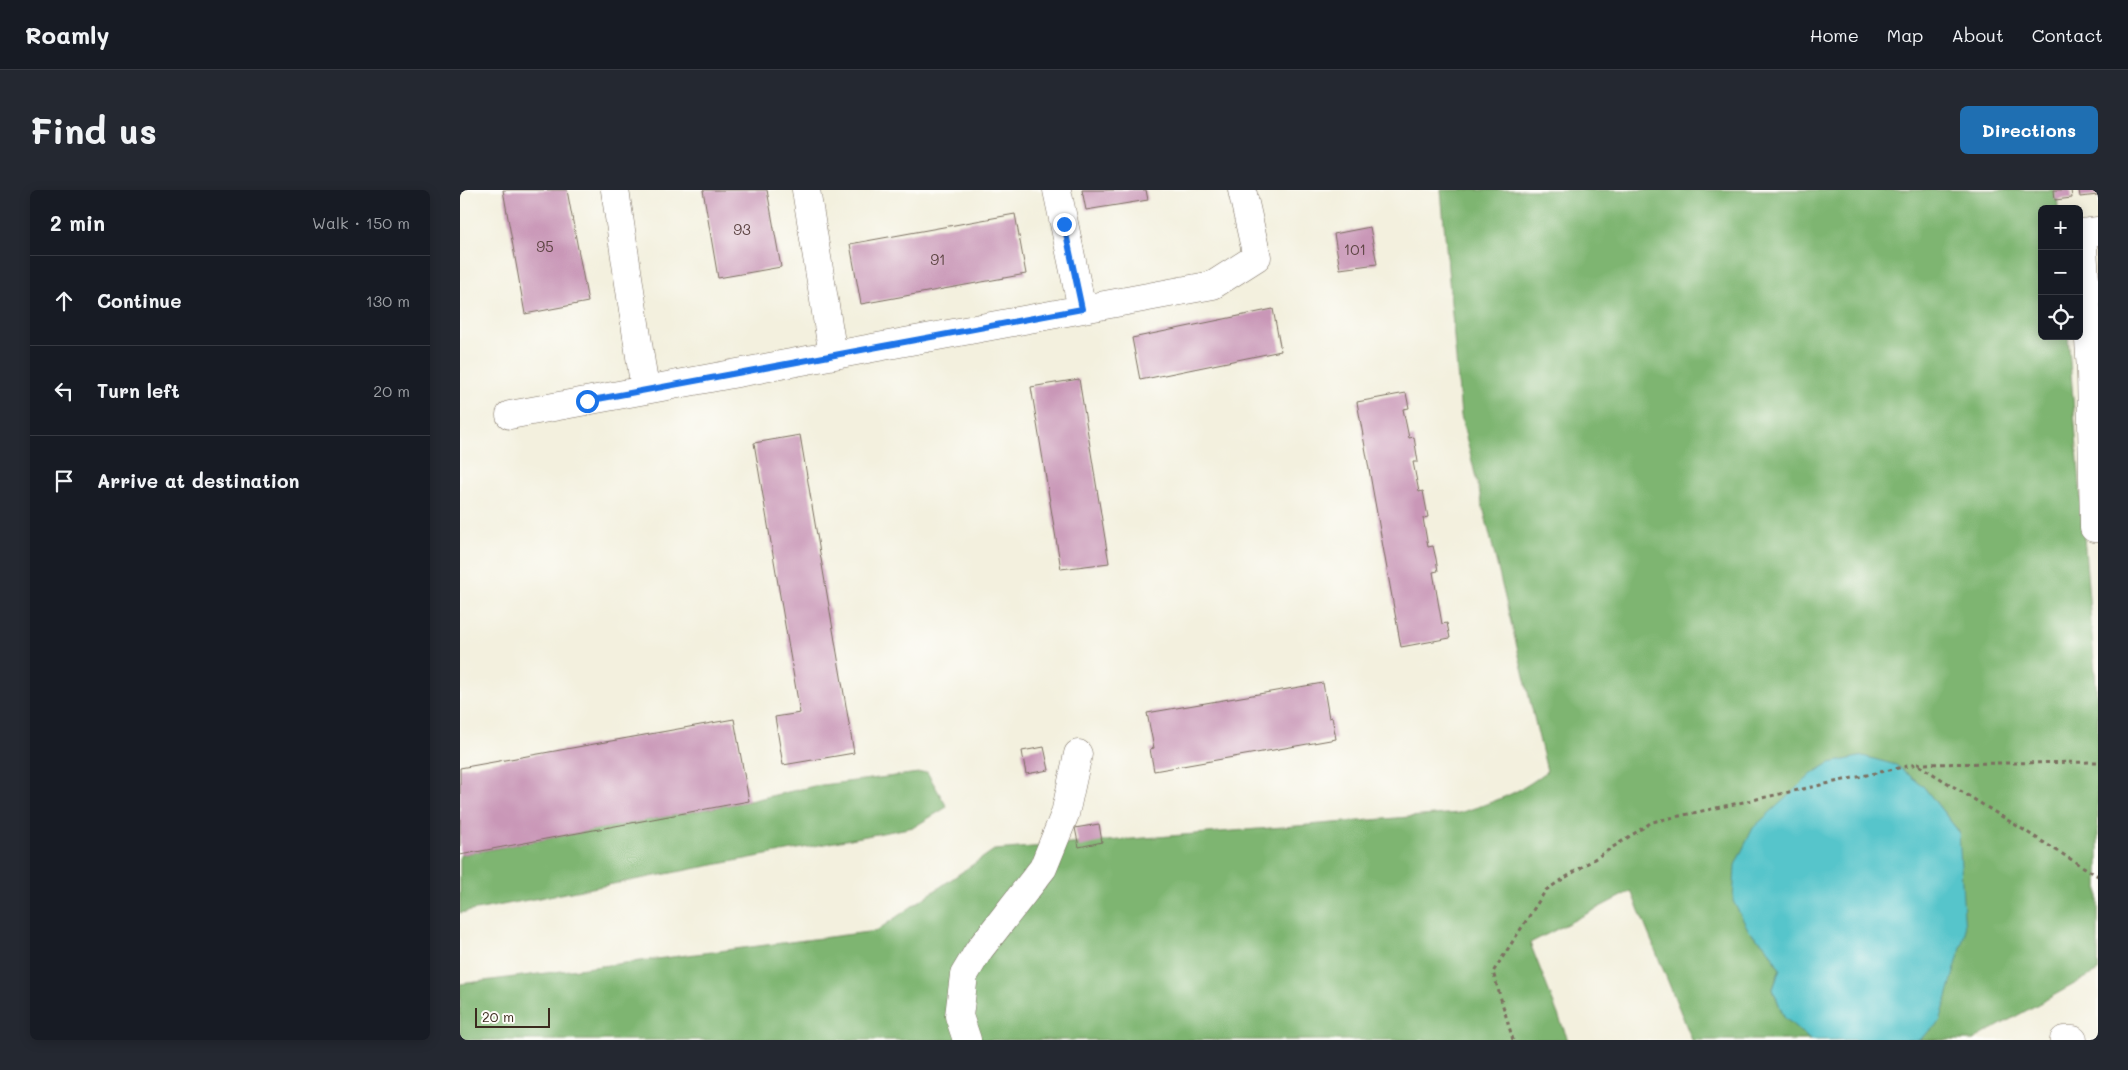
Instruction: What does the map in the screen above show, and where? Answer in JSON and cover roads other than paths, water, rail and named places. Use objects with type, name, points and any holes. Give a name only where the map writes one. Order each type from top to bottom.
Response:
[{"type":"street","points":[[615,190],[645,390]]},
{"type":"street","points":[[806,190],[832,355]]},
{"type":"street","points":[[1057,190],[1082,309]]},
{"type":"street","points":[[510,415],[1213,285],[1257,256],[1242,190]]},
{"type":"street","points":[[2096,528],[2094,371],[2082,233],[2098,231]]},
{"type":"street","points":[[966,1040],[959,1016],[964,975],[979,950],[1043,868],[1065,814],[1078,754]]},
{"type":"street","points":[[2064,1040],[2072,1040]]},
{"type":"water","points":[[1863,756],[1896,765],[1923,786],[1959,832],[1965,933],[1940,1022],[1919,1040],[1810,1040],[1784,1017],[1773,989],[1780,969],[1767,947],[1749,931],[1733,901],[1735,865],[1753,828],[1813,773],[1830,763]]}]
